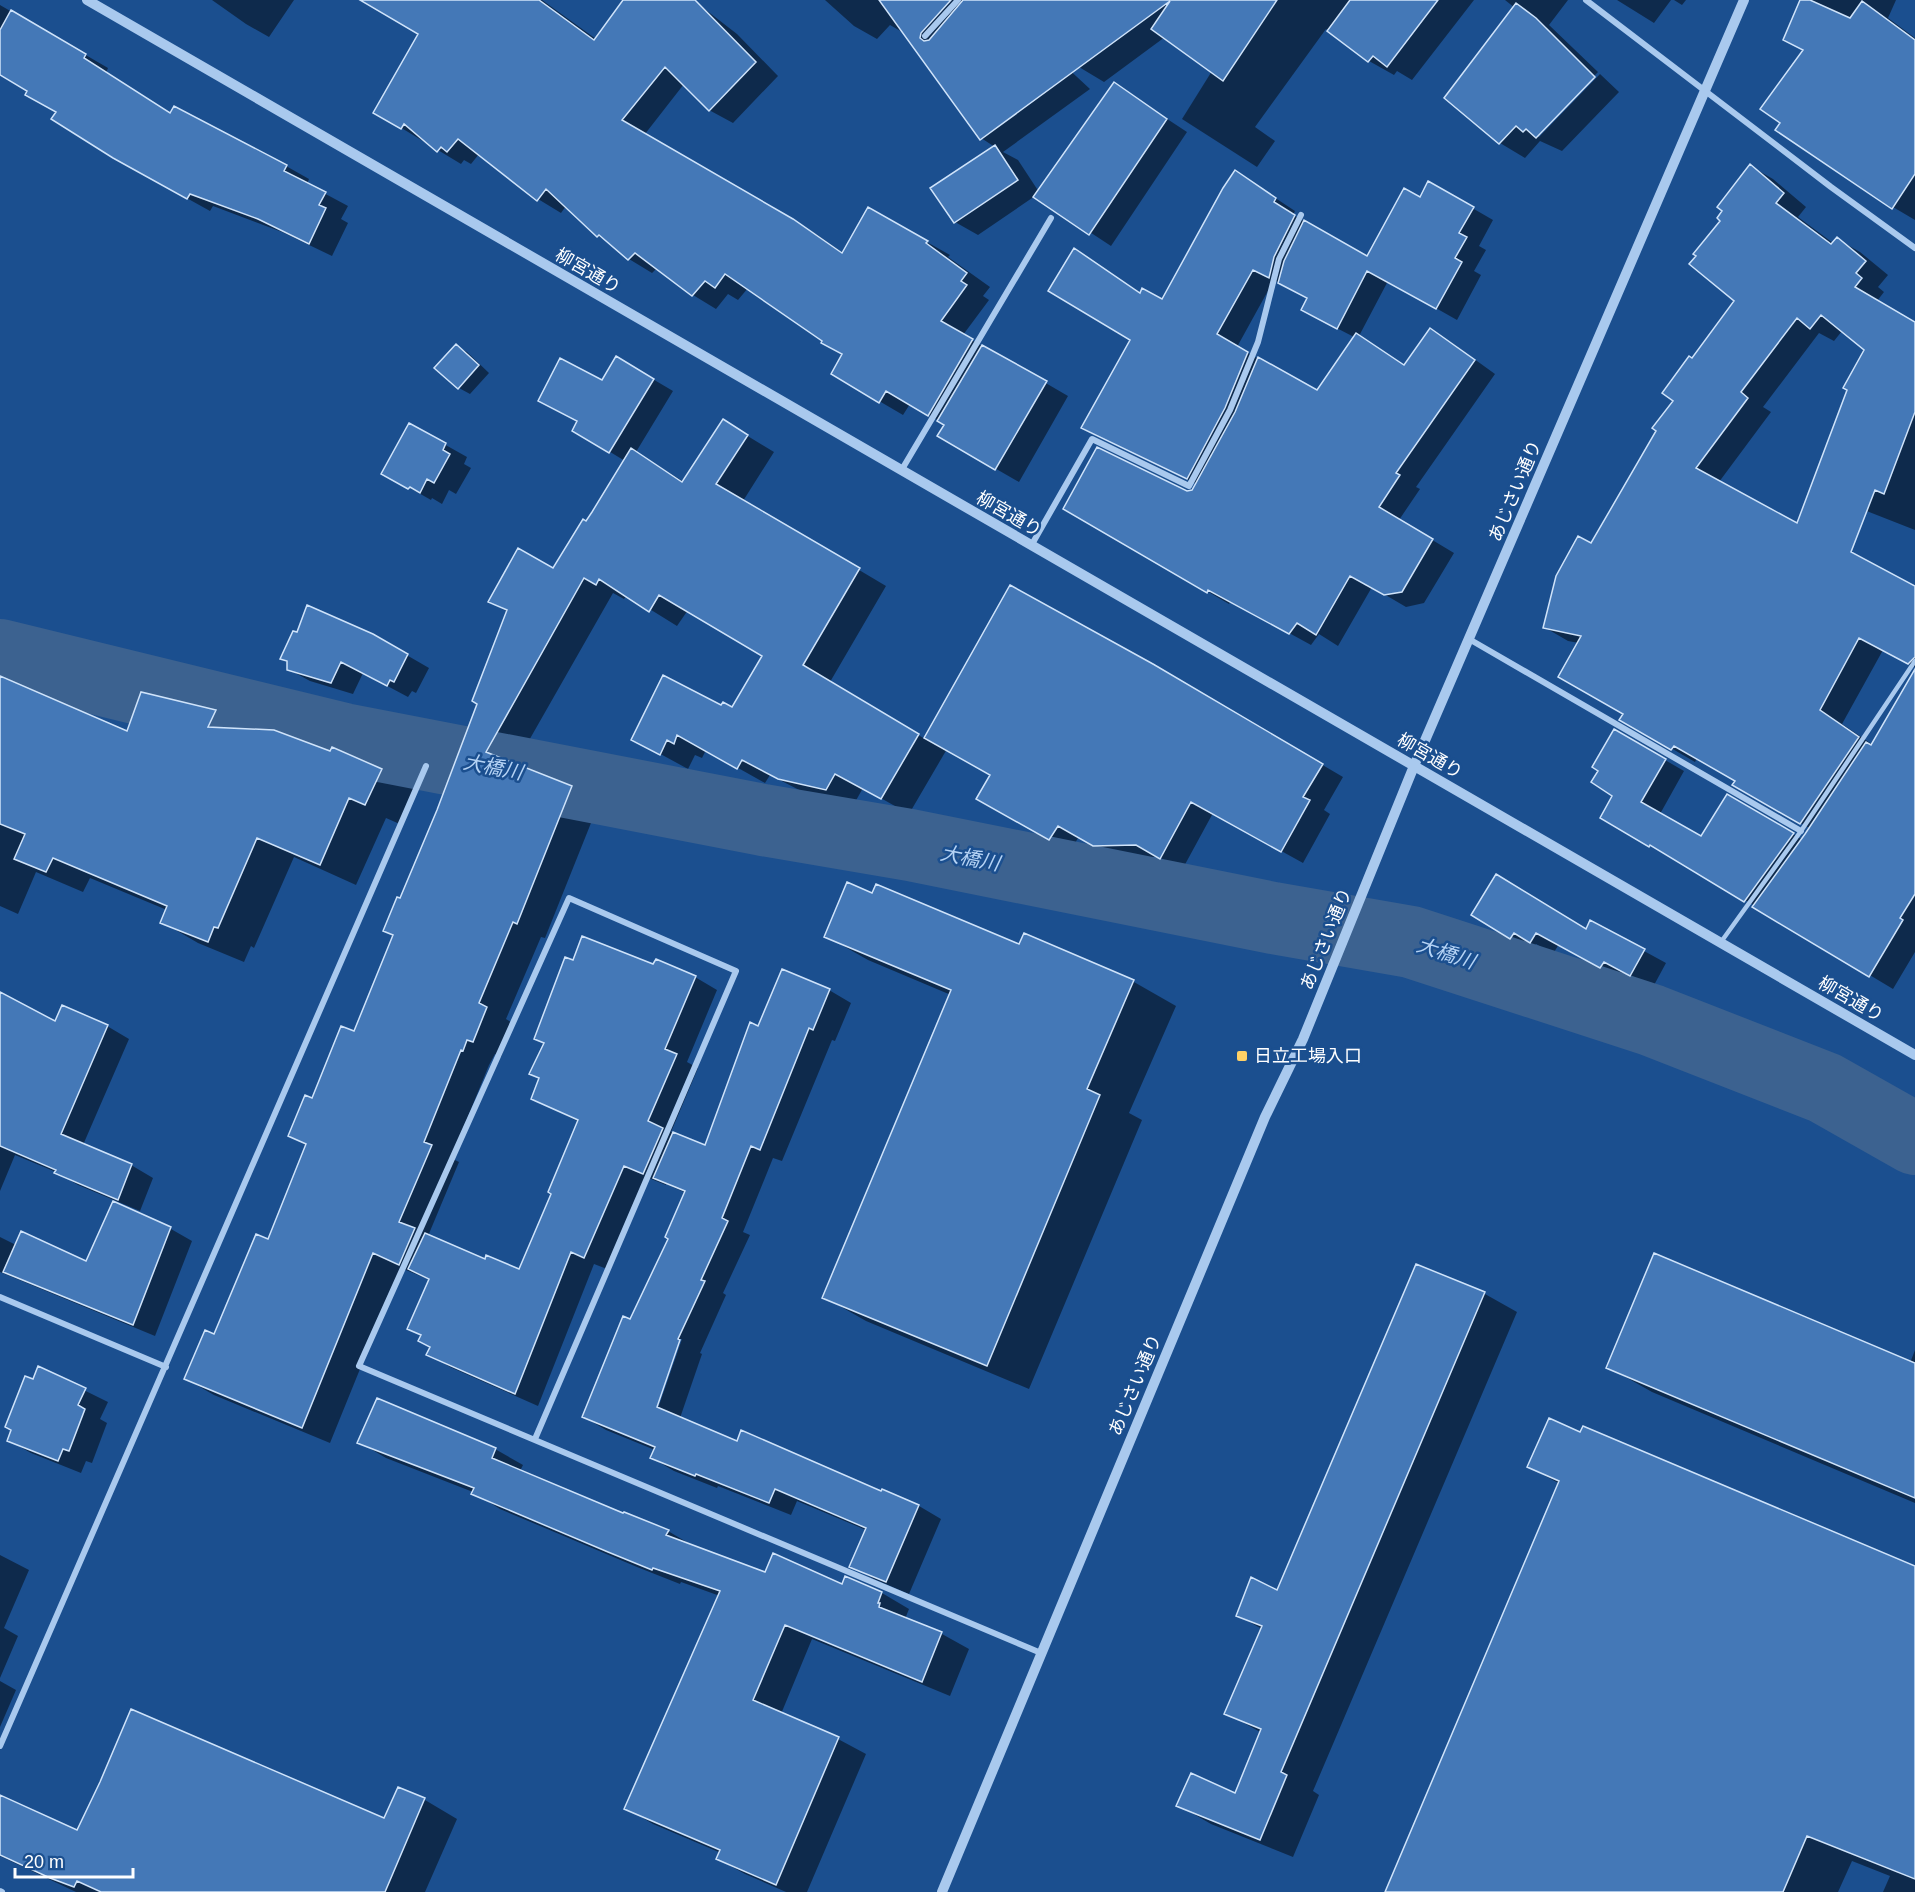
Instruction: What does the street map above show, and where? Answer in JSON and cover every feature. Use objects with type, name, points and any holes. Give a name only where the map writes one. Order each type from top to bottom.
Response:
[{"type":"street","name":"柳宮通り","points":[[87,0],[1915,1055]]},
{"type":"street","points":[[925,36],[958,0]]},
{"type":"street","points":[[1586,0],[1831,187],[1915,248]]},
{"type":"street","name":"あじさい通り","points":[[942,1892],[1265,1117],[1304,1039],[1414,766],[1707,91],[1744,0]]},
{"type":"street","points":[[1031,546],[1092,439],[1189,486],[1238,391],[1258,342],[1279,259],[1301,215]]},
{"type":"street","points":[[901,471],[1051,218]]},
{"type":"street","points":[[1470,639],[1801,831]]},
{"type":"street","points":[[0,1746],[426,766]]},
{"type":"street","points":[[535,1439],[736,971],[569,898],[359,1366],[1041,1653]]},
{"type":"street","points":[[0,1297],[165,1367]]},
{"type":"lane","points":[[1722,942],[1801,831],[1915,661]]},
{"type":"building","points":[[360,0],[539,0],[594,40],[623,0],[695,0],[756,62],[709,111],[665,67],[622,120],[793,219],[842,253],[868,207],[928,241],[926,243],[967,273],[961,281],[967,285],[941,321],[973,339],[928,416],[886,391],[879,403],[831,374],[842,354],[821,343],[822,341],[725,274],[715,288],[705,281],[692,296],[635,253],[628,260],[599,235],[597,237],[546,189],[537,201],[458,139],[447,152],[441,147],[437,152],[404,124],[401,129],[373,113],[418,34]]},
{"type":"building","points":[[879,0],[951,0],[921,33],[920,38],[924,41],[929,40],[963,0],[1277,0],[1223,81],[1151,29],[1170,1],[980,140]]},
{"type":"building","points":[[1350,0],[1438,0],[1387,67],[1373,56],[1368,62],[1327,31]]},
{"type":"building","points":[[1800,0],[1810,0],[1850,18],[1862,1],[1915,40],[1915,174],[1892,209],[1775,130],[1780,123],[1760,109],[1803,50],[1783,40]]},
{"type":"building","points":[[1516,3],[1536,18],[1595,77],[1536,138],[1526,129],[1523,132],[1516,126],[1499,144],[1444,98]]},
{"type":"building","points":[[11,10],[86,54],[84,58],[170,113],[174,106],[287,165],[284,171],[326,192],[319,205],[326,208],[309,244],[258,219],[190,194],[187,199],[113,158],[51,119],[56,112],[25,95],[27,91],[0,75],[0,30]]},
{"type":"building","points":[[1114,82],[1167,119],[1089,235],[1033,197]]},
{"type":"building","points":[[995,145],[1018,180],[954,223],[930,188]]},
{"type":"building","points":[[1750,164],[1784,193],[1776,203],[1831,244],[1837,237],[1866,261],[1856,273],[1862,278],[1855,287],[1915,322],[1915,412],[1884,494],[1875,490],[1851,552],[1915,586],[1915,657],[1908,664],[1859,638],[1820,710],[1859,737],[1800,824],[1732,785],[1735,781],[1674,746],[1671,750],[1619,720],[1623,714],[1558,677],[1581,636],[1543,628],[1556,576],[1578,536],[1591,543],[1656,431],[1652,428],[1673,401],[1662,393],[1689,356],[1692,358],[1734,301],[1689,264],[1696,256],[1693,254],[1720,221],[1717,218],[1722,211],[1717,207]],"holes":[[[1821,315],[1864,350],[1843,388],[1847,390],[1797,523],[1696,468],[1748,398],[1741,392],[1797,318],[1810,329]]]},
{"type":"building","points":[[1235,170],[1276,198],[1274,202],[1295,215],[1274,257],[1269,278],[1253,270],[1217,334],[1248,352],[1225,408],[1187,479],[1081,428],[1130,340],[1048,291],[1074,248],[1140,293],[1142,288],[1162,299]]},
{"type":"building","points":[[1428,181],[1474,207],[1459,233],[1467,237],[1455,258],[1462,262],[1436,309],[1367,271],[1337,329],[1301,310],[1307,298],[1278,283],[1284,261],[1304,220],[1367,256],[1404,188],[1420,197]]},
{"type":"building","points":[[1430,328],[1475,360],[1396,473],[1400,475],[1379,507],[1433,539],[1402,592],[1384,595],[1350,576],[1316,635],[1297,623],[1289,634],[1208,590],[1207,593],[1063,509],[1097,447],[1187,491],[1192,490],[1235,412],[1258,357],[1317,390],[1356,333],[1404,365]]},
{"type":"building","points":[[456,344],[479,365],[458,389],[434,368]]},
{"type":"building","points":[[982,345],[1047,381],[995,470],[937,436],[944,425],[937,421]]},
{"type":"building","points":[[616,356],[654,379],[609,453],[572,431],[577,421],[538,401],[560,358],[602,380]]},
{"type":"building","points":[[723,419],[748,435],[716,484],[860,568],[803,665],[919,734],[881,799],[835,774],[826,790],[778,779],[742,760],[737,769],[677,735],[674,744],[667,740],[660,755],[631,740],[663,675],[721,705],[723,702],[732,707],[762,656],[659,595],[649,612],[599,579],[596,585],[584,578],[486,752],[572,786],[517,924],[513,922],[479,1003],[487,1007],[473,1042],[467,1040],[463,1051],[461,1050],[424,1142],[432,1145],[399,1222],[415,1228],[399,1265],[373,1253],[302,1428],[184,1379],[205,1330],[214,1334],[256,1234],[268,1239],[306,1144],[288,1136],[305,1095],[312,1098],[341,1026],[354,1031],[393,935],[383,931],[397,897],[400,898],[437,810],[477,704],[472,701],[507,610],[488,602],[518,548],[553,568],[583,519],[586,521],[592,512],[631,448],[682,482]]},
{"type":"building","points":[[409,423],[446,443],[443,450],[450,454],[434,483],[427,479],[420,493],[381,474]]},
{"type":"building","points":[[1010,585],[1153,664],[1323,764],[1303,797],[1310,800],[1281,852],[1191,802],[1160,859],[1136,845],[1093,846],[1058,826],[1049,840],[976,799],[990,775],[924,738]]},
{"type":"building","points":[[307,605],[373,634],[408,654],[394,682],[390,680],[387,686],[341,662],[331,683],[287,670],[287,661],[280,659],[293,631],[297,632]]},
{"type":"building","points":[[1915,669],[1915,894],[1900,918],[1903,920],[1869,977],[1752,907],[1805,834],[1866,742],[1871,745]]},
{"type":"building","points":[[0,676],[127,731],[141,692],[216,710],[208,727],[274,730],[330,751],[332,747],[382,769],[365,805],[349,798],[320,865],[257,838],[218,928],[214,927],[208,942],[160,923],[167,906],[53,858],[46,872],[14,859],[25,834],[0,824]]},
{"type":"building","points":[[1614,729],[1666,759],[1641,802],[1701,836],[1727,794],[1794,833],[1744,902],[1650,845],[1649,847],[1600,818],[1612,796],[1591,782],[1598,771],[1592,767]]},
{"type":"building","points":[[1496,874],[1586,929],[1590,920],[1645,949],[1630,976],[1604,962],[1600,968],[1536,933],[1530,943],[1514,933],[1510,939],[1471,915]]},
{"type":"building","points":[[847,882],[872,893],[876,884],[1019,944],[1024,933],[1134,980],[1087,1089],[1100,1095],[987,1366],[822,1298],[951,990],[824,937]]},
{"type":"building","points":[[582,936],[653,964],[656,959],[696,976],[665,1049],[677,1054],[648,1121],[663,1128],[643,1174],[624,1166],[584,1258],[571,1252],[515,1394],[426,1355],[430,1347],[418,1341],[421,1335],[407,1329],[429,1279],[408,1269],[425,1233],[485,1259],[486,1255],[519,1269],[551,1194],[548,1192],[578,1120],[531,1099],[539,1078],[529,1074],[544,1043],[534,1039],[565,957],[573,960]]},
{"type":"building","points":[[782,969],[830,989],[813,1030],[809,1028],[760,1150],[751,1146],[722,1218],[728,1221],[701,1280],[705,1281],[678,1339],[680,1340],[657,1407],[737,1441],[741,1430],[881,1491],[882,1489],[919,1505],[886,1582],[849,1567],[866,1528],[775,1489],[769,1503],[696,1474],[695,1476],[650,1458],[655,1447],[582,1417],[623,1316],[630,1319],[668,1239],[665,1237],[685,1191],[653,1178],[673,1132],[705,1145],[750,1022],[758,1026]]},
{"type":"building","points":[[0,992],[55,1021],[62,1005],[108,1025],[61,1134],[132,1164],[118,1200],[54,1173],[56,1170],[0,1146]]},
{"type":"building","points":[[113,1201],[171,1227],[133,1325],[3,1272],[21,1231],[86,1261]]},
{"type":"building","points":[[1654,1253],[1915,1363],[1915,1498],[1606,1368]]},
{"type":"building","points":[[1416,1264],[1485,1292],[1281,1772],[1287,1775],[1260,1840],[1176,1806],[1191,1773],[1235,1793],[1261,1729],[1224,1714],[1262,1626],[1236,1616],[1251,1577],[1277,1590]]},
{"type":"building","points":[[38,1366],[86,1388],[78,1405],[85,1409],[69,1451],[63,1449],[58,1461],[7,1441],[11,1430],[5,1427],[25,1376],[33,1379]]},
{"type":"building","points":[[377,1398],[496,1448],[492,1458],[669,1530],[666,1535],[765,1572],[773,1553],[842,1584],[845,1576],[882,1592],[879,1607],[942,1632],[922,1682],[785,1625],[753,1700],[839,1737],[776,1885],[716,1859],[720,1850],[624,1809],[720,1591],[653,1568],[652,1570],[471,1494],[474,1488],[357,1443]]},
{"type":"building","points":[[1549,1418],[1580,1432],[1583,1426],[1915,1566],[1915,1879],[1807,1836],[1783,1892],[1385,1892],[1559,1481],[1527,1467]]},
{"type":"building","points":[[131,1709],[384,1818],[398,1787],[425,1798],[385,1892],[101,1892],[77,1881],[74,1887],[0,1855],[0,1795],[77,1830]]},
{"type":"waterway","name":"大橋川","points":[[0,655],[344,739],[763,820],[910,845],[1273,918],[1411,942],[1651,1020],[1825,1088],[1915,1139]]},
{"type":"place","name":"日立工場入口","points":[[1242,1056]]}]
